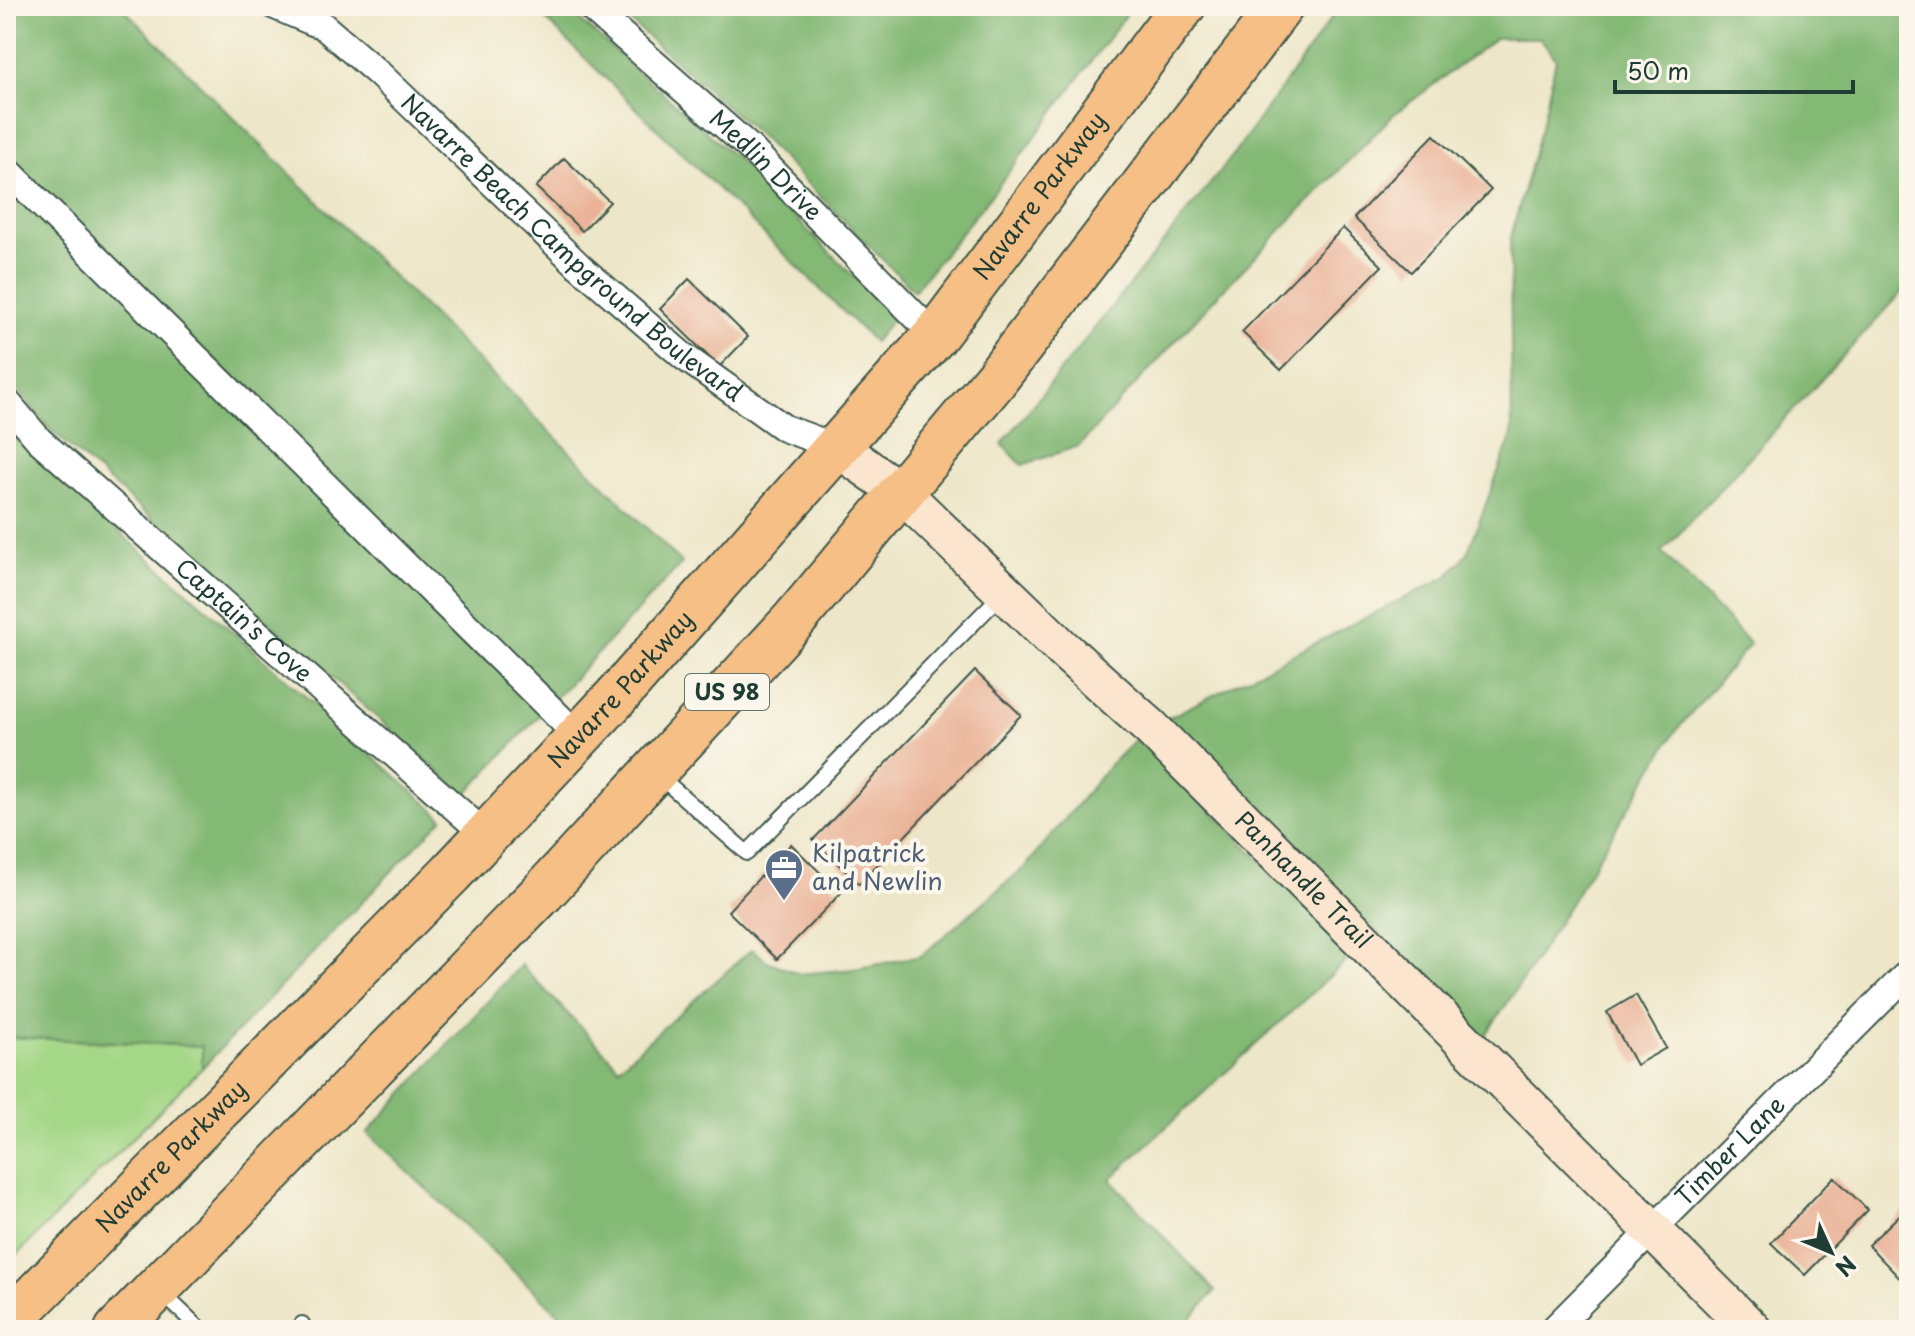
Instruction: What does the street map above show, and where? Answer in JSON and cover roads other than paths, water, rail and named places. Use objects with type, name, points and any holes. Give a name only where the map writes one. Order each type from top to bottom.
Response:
[{"type":"highway","name":"Navarre Parkway","points":[[6,1325],[579,737],[838,448],[935,336],[1183,6]]},
{"type":"highway","points":[[1079,271],[1148,148],[1252,6]]},
{"type":"highway","name":"US 98","points":[[117,1330],[543,892],[794,620],[995,380],[1281,6]]},
{"type":"street","name":"Navarre Beach Campground Boulevard","points":[[275,6],[309,15],[379,74],[579,266],[683,356],[784,428],[838,448]]},
{"type":"street","name":"Medlin Drive","points":[[589,6],[749,147],[935,336]]},
{"type":"street","points":[[6,169],[579,737]]},
{"type":"street","name":"Captain's Cove","points":[[6,401],[39,440],[486,835]]},
{"type":"street","name":"Panhandle Trail","points":[[838,448],[901,492],[1004,593],[1151,728],[1752,1330]]},
{"type":"street","name":"Timber Lane","points":[[1553,1330],[1909,972]]},
{"type":"lane","points":[[654,772],[747,853],[1004,593]]},
{"type":"lane","points":[[157,1289],[201,1330]]},
{"type":"place","name":"Kilpatrick and Newlin","points":[[784,902]]}]
